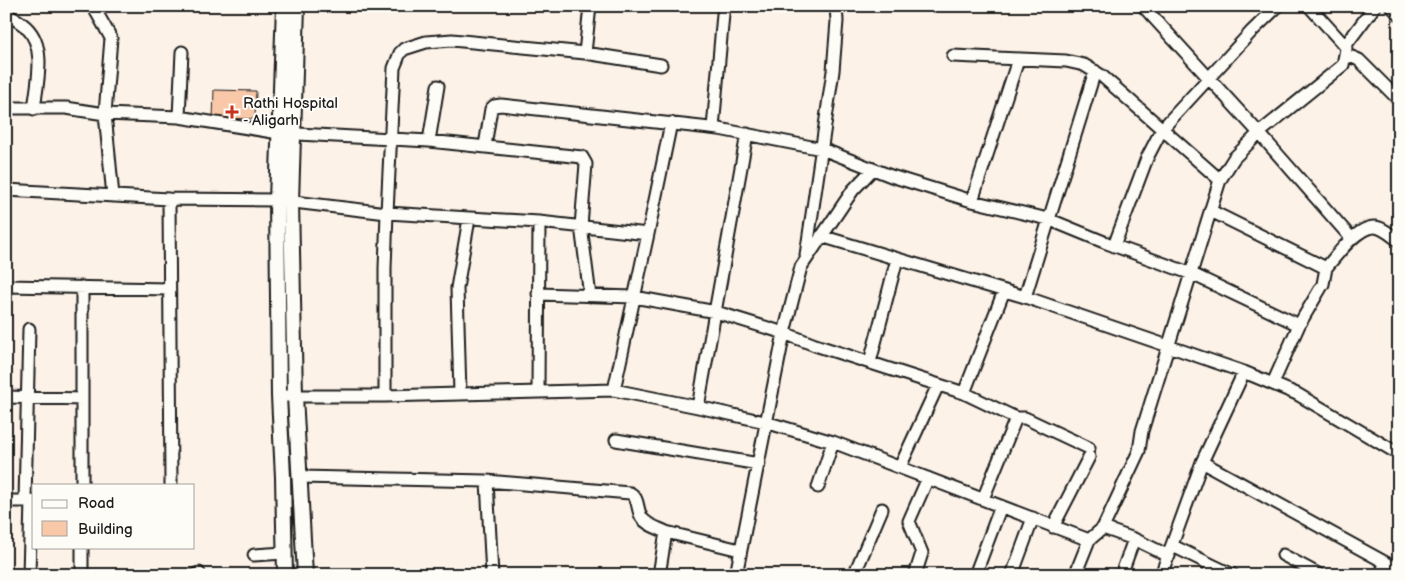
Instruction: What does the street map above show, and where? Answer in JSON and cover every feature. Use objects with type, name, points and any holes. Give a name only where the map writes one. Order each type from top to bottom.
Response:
[{"type":"street","points":[[94,6],[111,38],[105,114],[113,196]]},
{"type":"street","points":[[284,6],[277,200],[279,396],[284,477],[285,575]]},
{"type":"street","points":[[297,6],[292,202],[295,396],[304,575]]},
{"type":"street","points":[[585,53],[590,6]]},
{"type":"street","points":[[806,257],[833,71],[836,6]]},
{"type":"street","points":[[1143,6],[1208,80],[1259,133],[1352,239]]},
{"type":"street","points":[[1114,246],[1147,158],[1162,129],[1251,32],[1278,6]]},
{"type":"street","points":[[1309,6],[1345,51],[1359,60],[1399,100]]},
{"type":"street","points":[[1075,575],[1089,540],[1103,528],[1139,451],[1142,431],[1220,180],[1234,158],[1259,133],[1338,69],[1345,51],[1375,6]]},
{"type":"street","points":[[1391,6],[1399,14]]},
{"type":"street","points":[[713,128],[723,14]]},
{"type":"street","points":[[6,16],[22,23],[33,34],[38,47],[39,71],[34,109]]},
{"type":"street","points":[[385,396],[385,268],[389,139],[394,68],[400,53],[410,46],[426,42],[452,40],[585,53],[662,65]]},
{"type":"street","points":[[179,117],[182,52]]},
{"type":"street","points":[[953,56],[1066,61],[1084,65],[1095,71],[1220,180]]},
{"type":"street","points":[[972,201],[1018,60]]},
{"type":"street","points":[[1025,297],[1095,71]]},
{"type":"street","points":[[429,141],[438,86]]},
{"type":"street","points":[[485,146],[490,111],[497,105],[713,128],[822,149],[873,170],[972,201],[1048,220],[1192,274],[1299,325]]},
{"type":"street","points":[[6,108],[66,108],[105,114],[179,117],[279,133],[429,141],[582,157],[586,164],[581,226],[590,296]]},
{"type":"street","points":[[614,390],[670,123]]},
{"type":"street","points":[[698,407],[747,134]]},
{"type":"street","points":[[736,575],[759,464],[765,422],[799,272],[806,257],[853,190],[873,170]]},
{"type":"street","points":[[6,190],[169,199],[277,200],[387,213],[539,222],[648,234]]},
{"type":"street","points":[[169,199],[171,484]]},
{"type":"street","points":[[1211,211],[1326,268]]},
{"type":"street","points":[[460,394],[458,288],[469,219]]},
{"type":"street","points":[[538,392],[539,222]]},
{"type":"street","points":[[1273,384],[1299,325],[1323,284],[1326,268],[1352,239],[1368,228],[1380,228],[1399,240]]},
{"type":"street","points":[[821,236],[1004,290],[1244,372],[1297,394],[1399,454]]},
{"type":"street","points":[[870,362],[897,259]]},
{"type":"street","points":[[6,286],[169,289]]},
{"type":"street","points":[[82,287],[82,484]]},
{"type":"street","points":[[964,393],[1004,290]]},
{"type":"street","points":[[538,294],[634,297],[716,312],[784,332],[815,345],[964,393],[1016,418],[1025,418],[1089,453],[1053,526]]},
{"type":"street","points":[[29,329],[27,398],[30,501],[29,575]]},
{"type":"street","points":[[1161,575],[1202,462],[1244,372]]},
{"type":"street","points":[[900,467],[938,385]]},
{"type":"street","points":[[279,396],[385,396],[614,390],[765,422],[834,442],[1089,540]]},
{"type":"street","points":[[6,397],[82,399]]},
{"type":"street","points":[[982,499],[1016,418]]},
{"type":"street","points":[[616,440],[759,464]]},
{"type":"street","points":[[818,487],[834,442]]},
{"type":"street","points":[[1202,462],[1399,570]]},
{"type":"street","points":[[300,477],[487,481],[630,493],[637,500],[640,516],[646,522],[666,532],[740,550]]},
{"type":"street","points":[[914,575],[922,553],[909,521],[928,478]]},
{"type":"street","points":[[487,481],[492,575]]},
{"type":"street","points":[[6,501],[30,501]]},
{"type":"street","points":[[975,575],[1001,506]]},
{"type":"street","points":[[854,575],[882,509]]},
{"type":"street","points":[[1012,575],[1033,518]]},
{"type":"street","points":[[1103,528],[1171,551],[1210,570],[1233,575]]},
{"type":"street","points":[[659,575],[666,532]]},
{"type":"street","points":[[1121,575],[1134,539]]},
{"type":"street","points":[[82,548],[82,575]]},
{"type":"street","points":[[254,555],[284,553]]},
{"type":"street","points":[[1283,555],[1320,575]]},
{"type":"street","points":[[1380,575],[1386,563]]},
{"type":"building","points":[[214,90],[256,91],[255,119],[213,118]]},
{"type":"place","name":"Rathi Hospital - Aligarh","points":[[232,112]]}]
